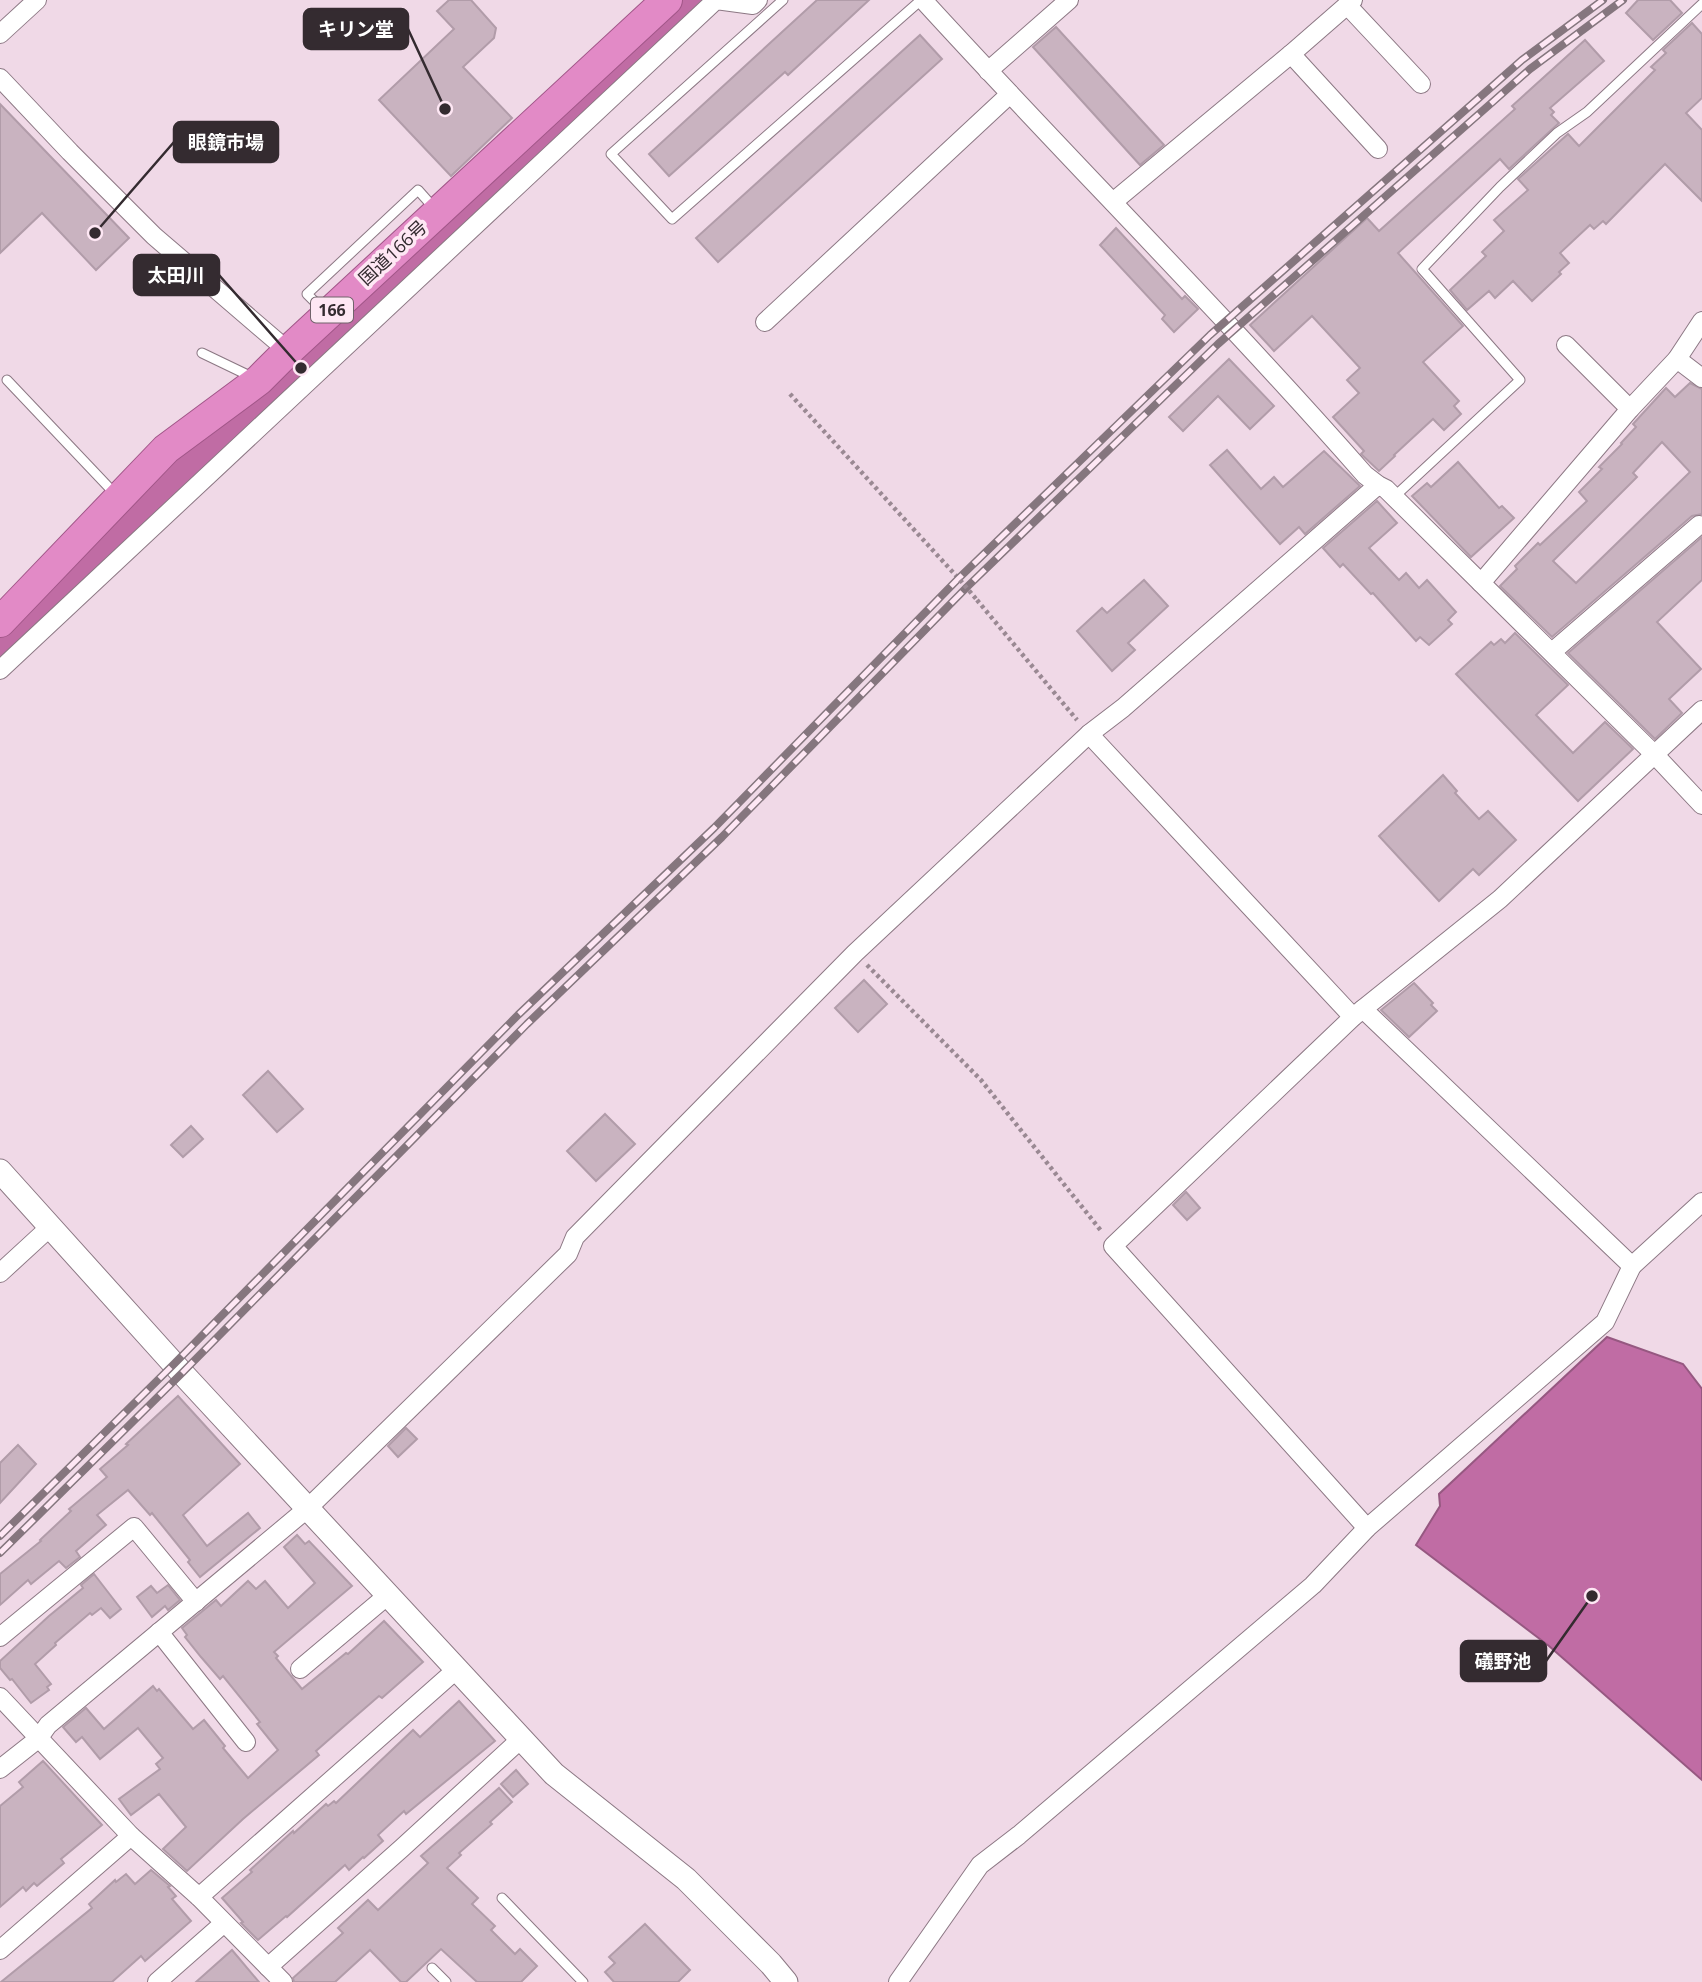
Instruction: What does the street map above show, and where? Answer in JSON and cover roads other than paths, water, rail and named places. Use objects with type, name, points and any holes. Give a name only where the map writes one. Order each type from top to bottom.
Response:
[{"type":"highway","name":"国道166号","points":[[3,614],[166,449],[259,380],[667,0]]},
{"type":"street","points":[[0,34],[37,0]]},
{"type":"street","points":[[0,670],[716,0],[753,5],[758,0]]},
{"type":"street","points":[[922,0],[1235,330],[1365,475],[1386,489],[1552,652],[1702,805]]},
{"type":"street","points":[[1114,202],[1350,2],[1421,84]]},
{"type":"street","points":[[988,71],[1060,3]]},
{"type":"street","points":[[1291,54],[1378,149]]},
{"type":"street","points":[[0,78],[154,236],[288,351]]},
{"type":"street","points":[[765,323],[1010,94]]},
{"type":"street","points":[[1481,583],[1630,409],[1677,359],[1702,321]]},
{"type":"street","points":[[1566,345],[1630,409]]},
{"type":"street","points":[[1677,359],[1702,378]]},
{"type":"street","points":[[0,1769],[38,1739],[47,1725],[308,1508],[568,1254],[575,1237],[855,953],[1089,734],[1123,708],[1378,485]]},
{"type":"street","points":[[1552,652],[1699,525]]},
{"type":"street","points":[[1367,1528],[1113,1246],[1358,1013],[1500,899],[1702,710]]},
{"type":"street","points":[[1089,734],[1358,1013],[1632,1266]]},
{"type":"street","points":[[0,1171],[49,1228],[554,1774],[686,1879],[786,1982]]},
{"type":"street","points":[[898,1982],[980,1865],[1030,1826],[1313,1585],[1367,1528],[1605,1322],[1632,1266],[1702,1202]]},
{"type":"street","points":[[0,1273],[49,1228]]},
{"type":"street","points":[[0,1637],[134,1527],[196,1602]]},
{"type":"street","points":[[300,1668],[388,1595]]},
{"type":"street","points":[[159,1632],[246,1742]]},
{"type":"street","points":[[200,1897],[457,1669]]},
{"type":"street","points":[[0,1697],[131,1836],[200,1897],[283,1982]]},
{"type":"street","points":[[268,1967],[521,1739]]},
{"type":"street","points":[[0,1950],[131,1836]]},
{"type":"street","points":[[157,1982],[224,1923]]},
{"type":"lane","points":[[783,0],[611,154],[671,219],[922,0]]},
{"type":"lane","points":[[1394,497],[1520,380],[1422,269],[1500,187],[1557,133],[1587,112],[1702,4]]},
{"type":"lane","points":[[327,314],[307,294],[418,190],[437,212]]},
{"type":"lane","points":[[202,353],[259,380]]},
{"type":"lane","points":[[7,380],[118,497]]},
{"type":"lane","points":[[502,1898],[583,1982]]},
{"type":"lane","points":[[432,1968],[446,1982]]},
{"type":"waterway","points":[[0,653],[695,0]]},
{"type":"railway","points":[[0,1536],[174,1364],[518,1015],[714,828],[959,578],[1210,335],[1522,60],[1603,0]]},
{"type":"railway","points":[[0,1553],[527,1024],[722,837],[967,587],[1218,344],[1530,69],[1623,0]]},
{"type":"place","name":"キリン堂","points":[[445,109]]},
{"type":"place","name":"眼鏡市場","points":[[95,233]]},
{"type":"place","name":"太田川","points":[[301,368]]},
{"type":"place","name":"礒野池","points":[[1592,1596]]}]
